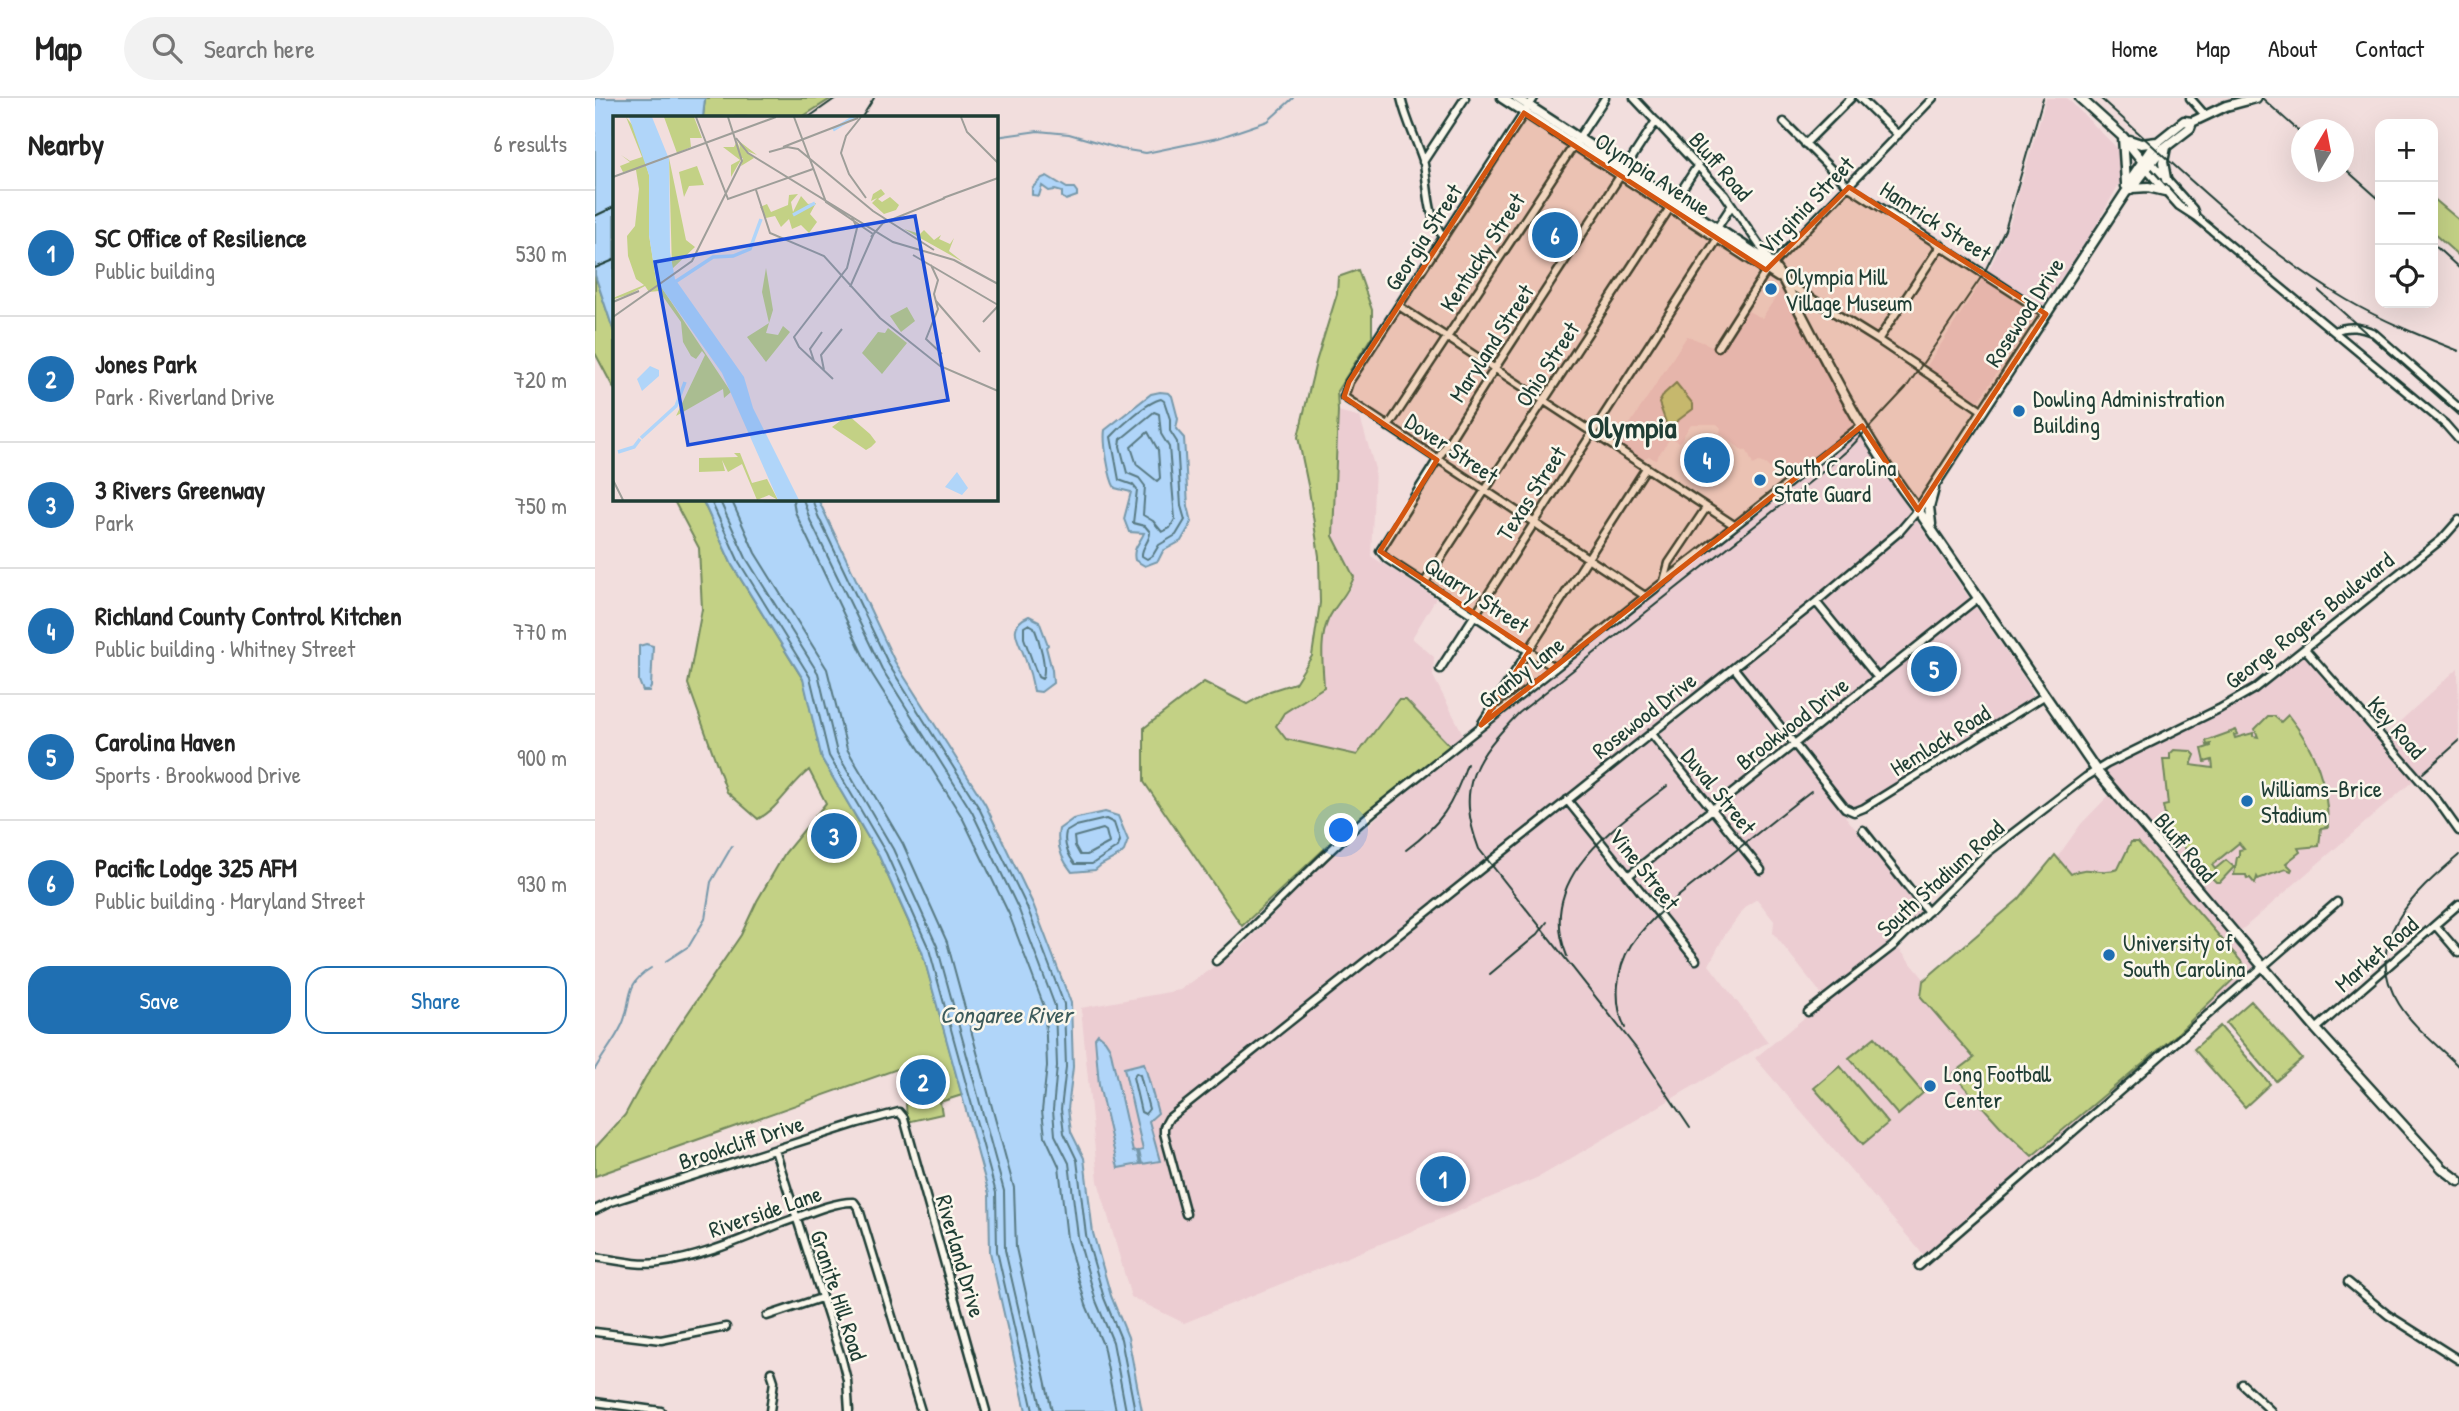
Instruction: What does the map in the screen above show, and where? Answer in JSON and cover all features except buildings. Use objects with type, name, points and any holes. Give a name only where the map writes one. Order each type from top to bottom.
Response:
[{"type":"main road","name":"Olympia Avenue","points":[[1502,98],[1529,105]]},
{"type":"main road","name":"Olympia Avenue","points":[[1517,98],[1624,173],[1751,251],[1784,281]]},
{"type":"main road","points":[[2080,98],[2123,137],[2147,164]]},
{"type":"main road","name":"Rosewood Drive","points":[[1918,510],[2128,189],[2162,144],[2184,121],[2192,122],[2256,98]]},
{"type":"main road","points":[[2123,137],[2141,144],[2162,144],[2166,179]]},
{"type":"main road","points":[[2123,137],[2128,189],[2148,187],[2165,191]]},
{"type":"main road","name":"Olympia Avenue","points":[[1719,233],[1769,267]]},
{"type":"main road","name":"Bluff Road","points":[[1784,281],[1893,477],[2096,771],[2316,1029],[2411,1135],[2445,1171],[2459,1181]]},
{"type":"main road","points":[[1934,533],[1928,513],[1935,485]]},
{"type":"street","points":[[1401,98],[1423,162],[1438,231],[1444,237]]},
{"type":"street","points":[[1423,162],[1465,98]]},
{"type":"street","name":"Kentucky Street","points":[[1388,427],[1605,98]]},
{"type":"street","name":"Bluff Road","points":[[1634,98],[1732,205],[1758,244],[1769,267]]},
{"type":"street","points":[[1805,144],[1851,98]]},
{"type":"street","points":[[1860,98],[1898,135]]},
{"type":"street","name":"Virginia Street","points":[[1718,346],[1769,267],[1933,98]]},
{"type":"street","points":[[2190,98],[2205,115]]},
{"type":"street","name":"Georgia Street","points":[[1345,397],[1349,382],[1529,105]]},
{"type":"street","name":"Maryland Street","points":[[1380,551],[1656,121]]},
{"type":"street","name":"Hamrick Street","points":[[1784,122],[1849,187],[2046,314]]},
{"type":"street","points":[[2147,164],[2166,179],[2193,209],[2196,217]]},
{"type":"street","points":[[2147,164],[2179,206],[2196,217],[2334,331],[2445,424],[2459,440]]},
{"type":"street","name":"Ohio Street","points":[[1425,582],[1698,165]]},
{"type":"street","name":"Texas Street","points":[[1440,669],[1719,233],[1732,205]]},
{"type":"street","points":[[1751,251],[1758,244]]},
{"type":"street","points":[[1878,340],[1941,244]]},
{"type":"street","name":"Olympia Avenue","points":[[1784,281],[1983,411]]},
{"type":"street","points":[[1399,306],[1734,525]]},
{"type":"street","points":[[2334,331],[2344,327],[2360,328],[2374,333],[2459,408]]},
{"type":"street","name":"Dover Street","points":[[1345,397],[1645,596]]},
{"type":"street","name":"Granby Lane","points":[[1216,961],[1247,934],[1332,847],[1481,725],[1862,425]]},
{"type":"street","points":[[1481,725],[1646,468]]},
{"type":"street","points":[[1664,581],[1669,563],[1706,508]]},
{"type":"street","name":"Rosewood Drive","points":[[1186,1214],[1164,1133],[1169,1118],[1816,602],[1900,531],[1918,510]]},
{"type":"street","name":"George Rogers Boulevard","points":[[2096,771],[2239,698],[2305,649],[2443,538],[2459,520]]},
{"type":"street","points":[[2443,538],[2459,532]]},
{"type":"street","name":"Quarry Street","points":[[1380,551],[1555,668]]},
{"type":"street","name":"Brookwood Drive","points":[[1628,876],[1978,598]]},
{"type":"street","points":[[1816,602],[1878,678]]},
{"type":"street","name":"Key Road","points":[[2305,649],[2437,800],[2459,831]]},
{"type":"street","points":[[1734,668],[1794,744]]},
{"type":"street","name":"Hemlock Road","points":[[1794,744],[1845,808],[1854,812],[2044,696]]},
{"type":"street","name":"Duval Street","points":[[1651,733],[1761,870]]},
{"type":"street","name":"South Stadium Road","points":[[1808,1012],[1893,946],[1987,853],[2096,771]]},
{"type":"street","name":"Vine Street","points":[[1567,800],[1696,960]]},
{"type":"street","points":[[1863,830],[1928,912]]},
{"type":"street","points":[[1919,1266],[2337,902]]},
{"type":"street","name":"Market Road","points":[[2316,1029],[2459,904]]},
{"type":"street","points":[[2435,925],[2459,953]]},
{"type":"street","name":"Brookcliff Drive","points":[[595,1210],[611,1202],[899,1110]]},
{"type":"street","name":"Riverland Drive","points":[[899,1110],[904,1118],[986,1411]]},
{"type":"street","name":"Granite Hill Road","points":[[775,1150],[845,1372],[849,1411]]},
{"type":"street","name":"Riverside Lane","points":[[595,1257],[659,1263],[705,1251],[796,1217],[854,1202],[858,1205],[921,1411]]},
{"type":"street","points":[[2348,1282],[2388,1315],[2459,1360]]},
{"type":"street","points":[[767,1316],[821,1298]]},
{"type":"street","points":[[595,1332],[661,1340],[726,1327]]},
{"type":"street","points":[[770,1411],[774,1381],[771,1373]]},
{"type":"street","points":[[2242,1384],[2271,1411]]},
{"type":"street","points":[[595,1402],[661,1411]]},
{"type":"highlighted area","points":[[1524,113],[1766,270],[1849,187],[2046,314],[1918,510],[1862,426],[1481,725],[1530,650],[1380,551],[1437,460],[1344,397],[1349,382]]},
{"type":"shaded area","points":[[2046,98],[2067,98],[2121,152],[2124,175],[2093,231],[1977,403],[1925,369],[1990,268],[2010,223]]},
{"type":"shaded area","points":[[1782,288],[1854,427],[1783,480],[1765,464],[1759,462],[1753,465],[1747,451],[1720,433],[1721,428],[1717,424],[1691,424],[1679,443],[1671,437],[1655,460],[1649,456],[1640,460],[1617,444],[1687,336],[1720,349],[1746,310],[1762,318]]},
{"type":"shaded area","points":[[1338,411],[1360,417],[1375,469],[1371,556],[1436,598],[1412,638],[1434,657],[1433,676],[1464,736],[1473,739],[1860,430],[1909,510],[2031,688],[2032,694],[2030,699],[1845,816],[1923,913],[1863,967],[1823,996],[1773,933],[1774,921],[1757,899],[1746,906],[1724,936],[1709,965],[1768,1042],[1541,1176],[1184,1323],[1131,1297],[1098,1181],[1081,1008],[1180,990],[1241,948],[1310,876],[1456,751],[1407,700],[1358,755],[1286,739],[1276,726],[1284,713],[1300,704],[1322,647],[1328,620],[1350,589],[1354,577],[1333,536]]},
{"type":"shaded area","name":"University of South Carolina","points":[[2304,648],[2382,738],[2458,668],[2459,741],[2237,934],[2263,966],[1927,1259],[1755,1058],[1895,944],[1929,985],[2044,876],[2081,824],[2115,789],[2100,768],[2250,690]]},
{"type":"green space","points":[[705,98],[832,98],[804,116],[703,116]]},
{"type":"green space","points":[[2438,202],[2459,220],[2459,256],[2438,237]]},
{"type":"green space","points":[[1358,270],[1372,310],[1372,336],[1337,391],[1333,536],[1354,577],[1325,628],[1322,653],[1324,687],[1284,713],[1276,726],[1286,739],[1357,755],[1398,700],[1406,700],[1450,746],[1338,836],[1242,926],[1144,782],[1144,728],[1204,682],[1247,704],[1270,691],[1295,683],[1312,656],[1320,603],[1319,556],[1298,437],[1316,362],[1337,294],[1338,277]]},
{"type":"green space","points":[[595,275],[613,329],[613,387],[595,353]]},
{"type":"green space","points":[[1676,383],[1693,404],[1693,409],[1668,428],[1659,403]]},
{"type":"green space","points":[[674,500],[702,500],[732,565],[804,681],[822,759],[879,856],[923,954],[962,1095],[940,1102],[942,1114],[907,1122],[906,1103],[917,1062],[595,1176],[595,1148],[625,1115],[645,1078],[741,935],[785,853],[826,803],[809,770],[772,809],[758,819],[727,792],[688,684],[702,609],[699,548]]},
{"type":"green space","name":"Williams-Brice Stadium","points":[[2288,715],[2306,741],[2318,767],[2326,796],[2328,827],[2321,828],[2319,846],[2298,848],[2300,852],[2286,863],[2291,871],[2286,869],[2258,879],[2257,877],[2255,884],[2250,878],[2247,879],[2246,875],[2234,875],[2239,850],[2244,849],[2239,843],[2212,865],[2215,869],[2226,860],[2234,867],[2220,882],[2216,882],[2207,873],[2204,876],[2182,844],[2178,845],[2172,833],[2165,831],[2163,806],[2168,805],[2163,759],[2170,759],[2174,750],[2191,751],[2195,755],[2191,765],[2213,768],[2212,760],[2205,762],[2202,749],[2211,746],[2207,745],[2206,741],[2236,730],[2238,734],[2234,735],[2235,738],[2253,733],[2253,736],[2258,737],[2255,729],[2268,716],[2274,716],[2281,722]]},
{"type":"green space","points":[[2131,842],[2138,842],[2246,967],[2176,1035],[2032,1156],[2000,1126],[1953,1074],[1974,1058],[1921,997],[1923,981],[2019,899],[2055,855],[2071,874],[2083,870],[2111,871],[2118,869]]},
{"type":"green space","points":[[2251,1001],[2302,1059],[2276,1081],[2226,1023]]},
{"type":"green space","points":[[2220,1026],[2270,1084],[2245,1107],[2194,1049]]},
{"type":"green space","points":[[1875,1037],[1923,1093],[1898,1115],[1849,1058]]},
{"type":"green space","points":[[1840,1066],[1888,1123],[1863,1144],[1814,1088]]},
{"type":"water","points":[[595,98],[705,98],[703,116],[613,116],[613,329],[595,275]]},
{"type":"water","points":[[1047,176],[1067,188],[1074,188],[1077,196],[1066,200],[1062,197],[1062,192],[1049,191],[1042,186],[1039,196],[1032,195],[1032,188]]},
{"type":"water","points":[[1160,392],[1172,396],[1178,419],[1176,429],[1184,438],[1188,506],[1192,522],[1181,541],[1163,551],[1158,561],[1145,566],[1135,560],[1134,556],[1144,533],[1129,532],[1124,519],[1131,492],[1115,488],[1109,469],[1105,430],[1151,394]]},
{"type":"water","name":"Congaree River","points":[[702,500],[818,500],[895,662],[985,804],[1033,904],[1071,1003],[1073,1067],[1068,1109],[1071,1132],[1084,1158],[1093,1233],[1111,1296],[1128,1337],[1142,1411],[1026,1411],[990,1252],[989,1194],[922,951],[879,856],[822,759],[803,679],[732,565]]},
{"type":"water","points":[[1029,616],[1039,621],[1048,645],[1046,647],[1052,670],[1053,683],[1041,692],[1034,691],[1016,635],[1018,625]]},
{"type":"water","points":[[639,646],[653,646],[651,687],[649,691],[643,691],[639,681]]},
{"type":"water","points":[[1105,812],[1118,816],[1128,840],[1124,851],[1095,870],[1072,872],[1061,852],[1059,829],[1073,819]]},
{"type":"water","points":[[1098,1034],[1110,1048],[1133,1152],[1137,1151],[1140,1164],[1118,1168],[1099,1085],[1095,1038]]},
{"type":"water","points":[[1144,1063],[1158,1113],[1149,1121],[1160,1161],[1142,1164],[1139,1151],[1143,1150],[1124,1068]]},
{"type":"waterway","points":[[997,137],[1038,131],[1069,134],[1121,149],[1146,153],[1218,138],[1268,121],[1293,98]]},
{"type":"waterway","points":[[666,961],[689,946],[705,919],[711,882],[732,846]]},
{"type":"waterway","points":[[595,1069],[622,1025],[632,987],[642,974],[651,968]]},
{"type":"railway","points":[[810,116],[836,98]]},
{"type":"railway","points":[[863,116],[874,98]]},
{"type":"railway","points":[[1690,1128],[1639,1052],[1479,849],[1469,808],[1473,774],[1491,744],[1519,713],[1820,474],[1849,449],[1906,388],[1984,273],[2005,230],[2043,98]]},
{"type":"railway","points":[[2100,98],[2219,205],[2313,279],[2374,315],[2459,351]]},
{"type":"railway","points":[[2262,98],[2291,124]]},
{"type":"railway","points":[[2354,177],[2375,196]]},
{"type":"railway","points":[[595,216],[613,207]]},
{"type":"railway","points":[[2434,245],[2459,268]]},
{"type":"railway","points":[[595,268],[613,260]]},
{"type":"railway","points":[[2319,291],[2459,415]]},
{"type":"railway","points":[[2423,773],[2459,741]]},
{"type":"railway","points":[[1406,850],[1444,813],[1467,764]]},
{"type":"railway","points":[[1567,956],[1560,928],[1562,902],[1571,879],[1585,858],[1604,838],[1667,786]]},
{"type":"railway","points":[[1625,1028],[1619,1007],[1618,986],[1622,964],[1631,945],[1671,902],[1811,791]]},
{"type":"railway","points":[[2459,855],[2425,885],[2397,920],[2385,959],[2388,981],[2405,1013],[2459,1067]]},
{"type":"railway","points":[[1490,974],[1538,934],[1547,922]]},
{"type":"place","name":"Pacific Lodge 325 AFM","points":[[1555,235]]},
{"type":"place","name":"Olympia Mill Village Museum","points":[[1771,289]]},
{"type":"place","name":"Dowling Administration Building","points":[[2019,411]]},
{"type":"place","name":"Richland County Control Kitchen","points":[[1707,460]]},
{"type":"place","name":"South Carolina State Guard","points":[[1760,480]]},
{"type":"place","name":"Carolina Haven","points":[[1934,669]]},
{"type":"place","name":"Williams-Brice Stadium","points":[[2247,801]]},
{"type":"place","name":"3 Rivers Greenway","points":[[834,836]]},
{"type":"place","name":"University of South Carolina","points":[[2109,955]]},
{"type":"place","name":"Jones Park","points":[[923,1082]]},
{"type":"place","name":"Long Football Center","points":[[1930,1086]]},
{"type":"place","name":"SC Office of Resilience","points":[[1443,1179]]},
{"type":"district","name":"Olympia","points":[[1632,427]]}]
